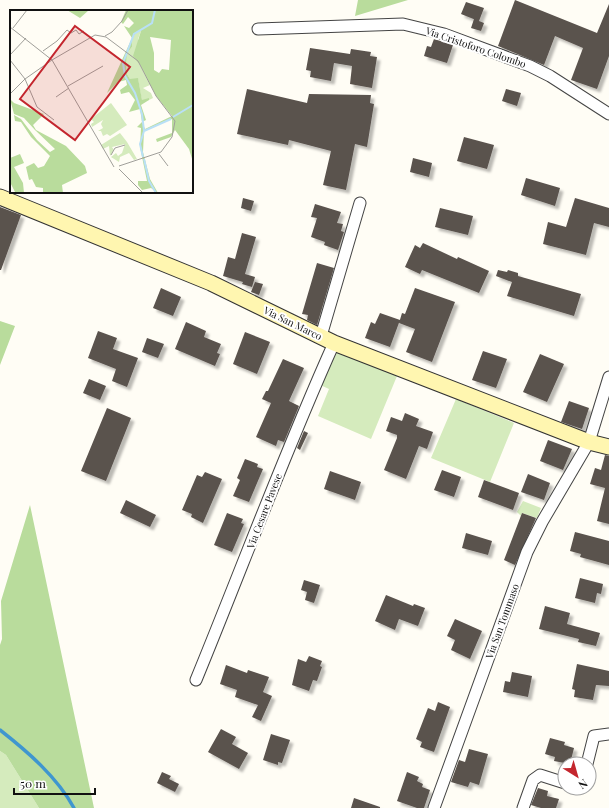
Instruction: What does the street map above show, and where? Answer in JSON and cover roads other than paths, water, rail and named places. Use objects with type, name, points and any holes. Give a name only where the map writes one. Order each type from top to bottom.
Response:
[{"type":"street","name":"Via Cristoforo Colombo","points":[[258,29],[403,24],[444,34],[530,66],[550,76],[609,114]]},
{"type":"street","name":"Via San Marco","points":[[0,197],[211,283],[328,340],[589,442],[609,447]]},
{"type":"street","name":"Via Cesare Pavese","points":[[196,680],[245,562],[302,415],[328,340],[360,204]]},
{"type":"street","name":"Via San Tommaso","points":[[434,808],[527,552],[542,522],[589,442],[609,377]]},
{"type":"street","points":[[589,756],[594,736],[609,734]]},
{"type":"street","points":[[523,808],[533,780],[540,775],[557,780]]},
{"type":"waterway","points":[[0,730],[21,747],[50,775],[74,808]]}]
